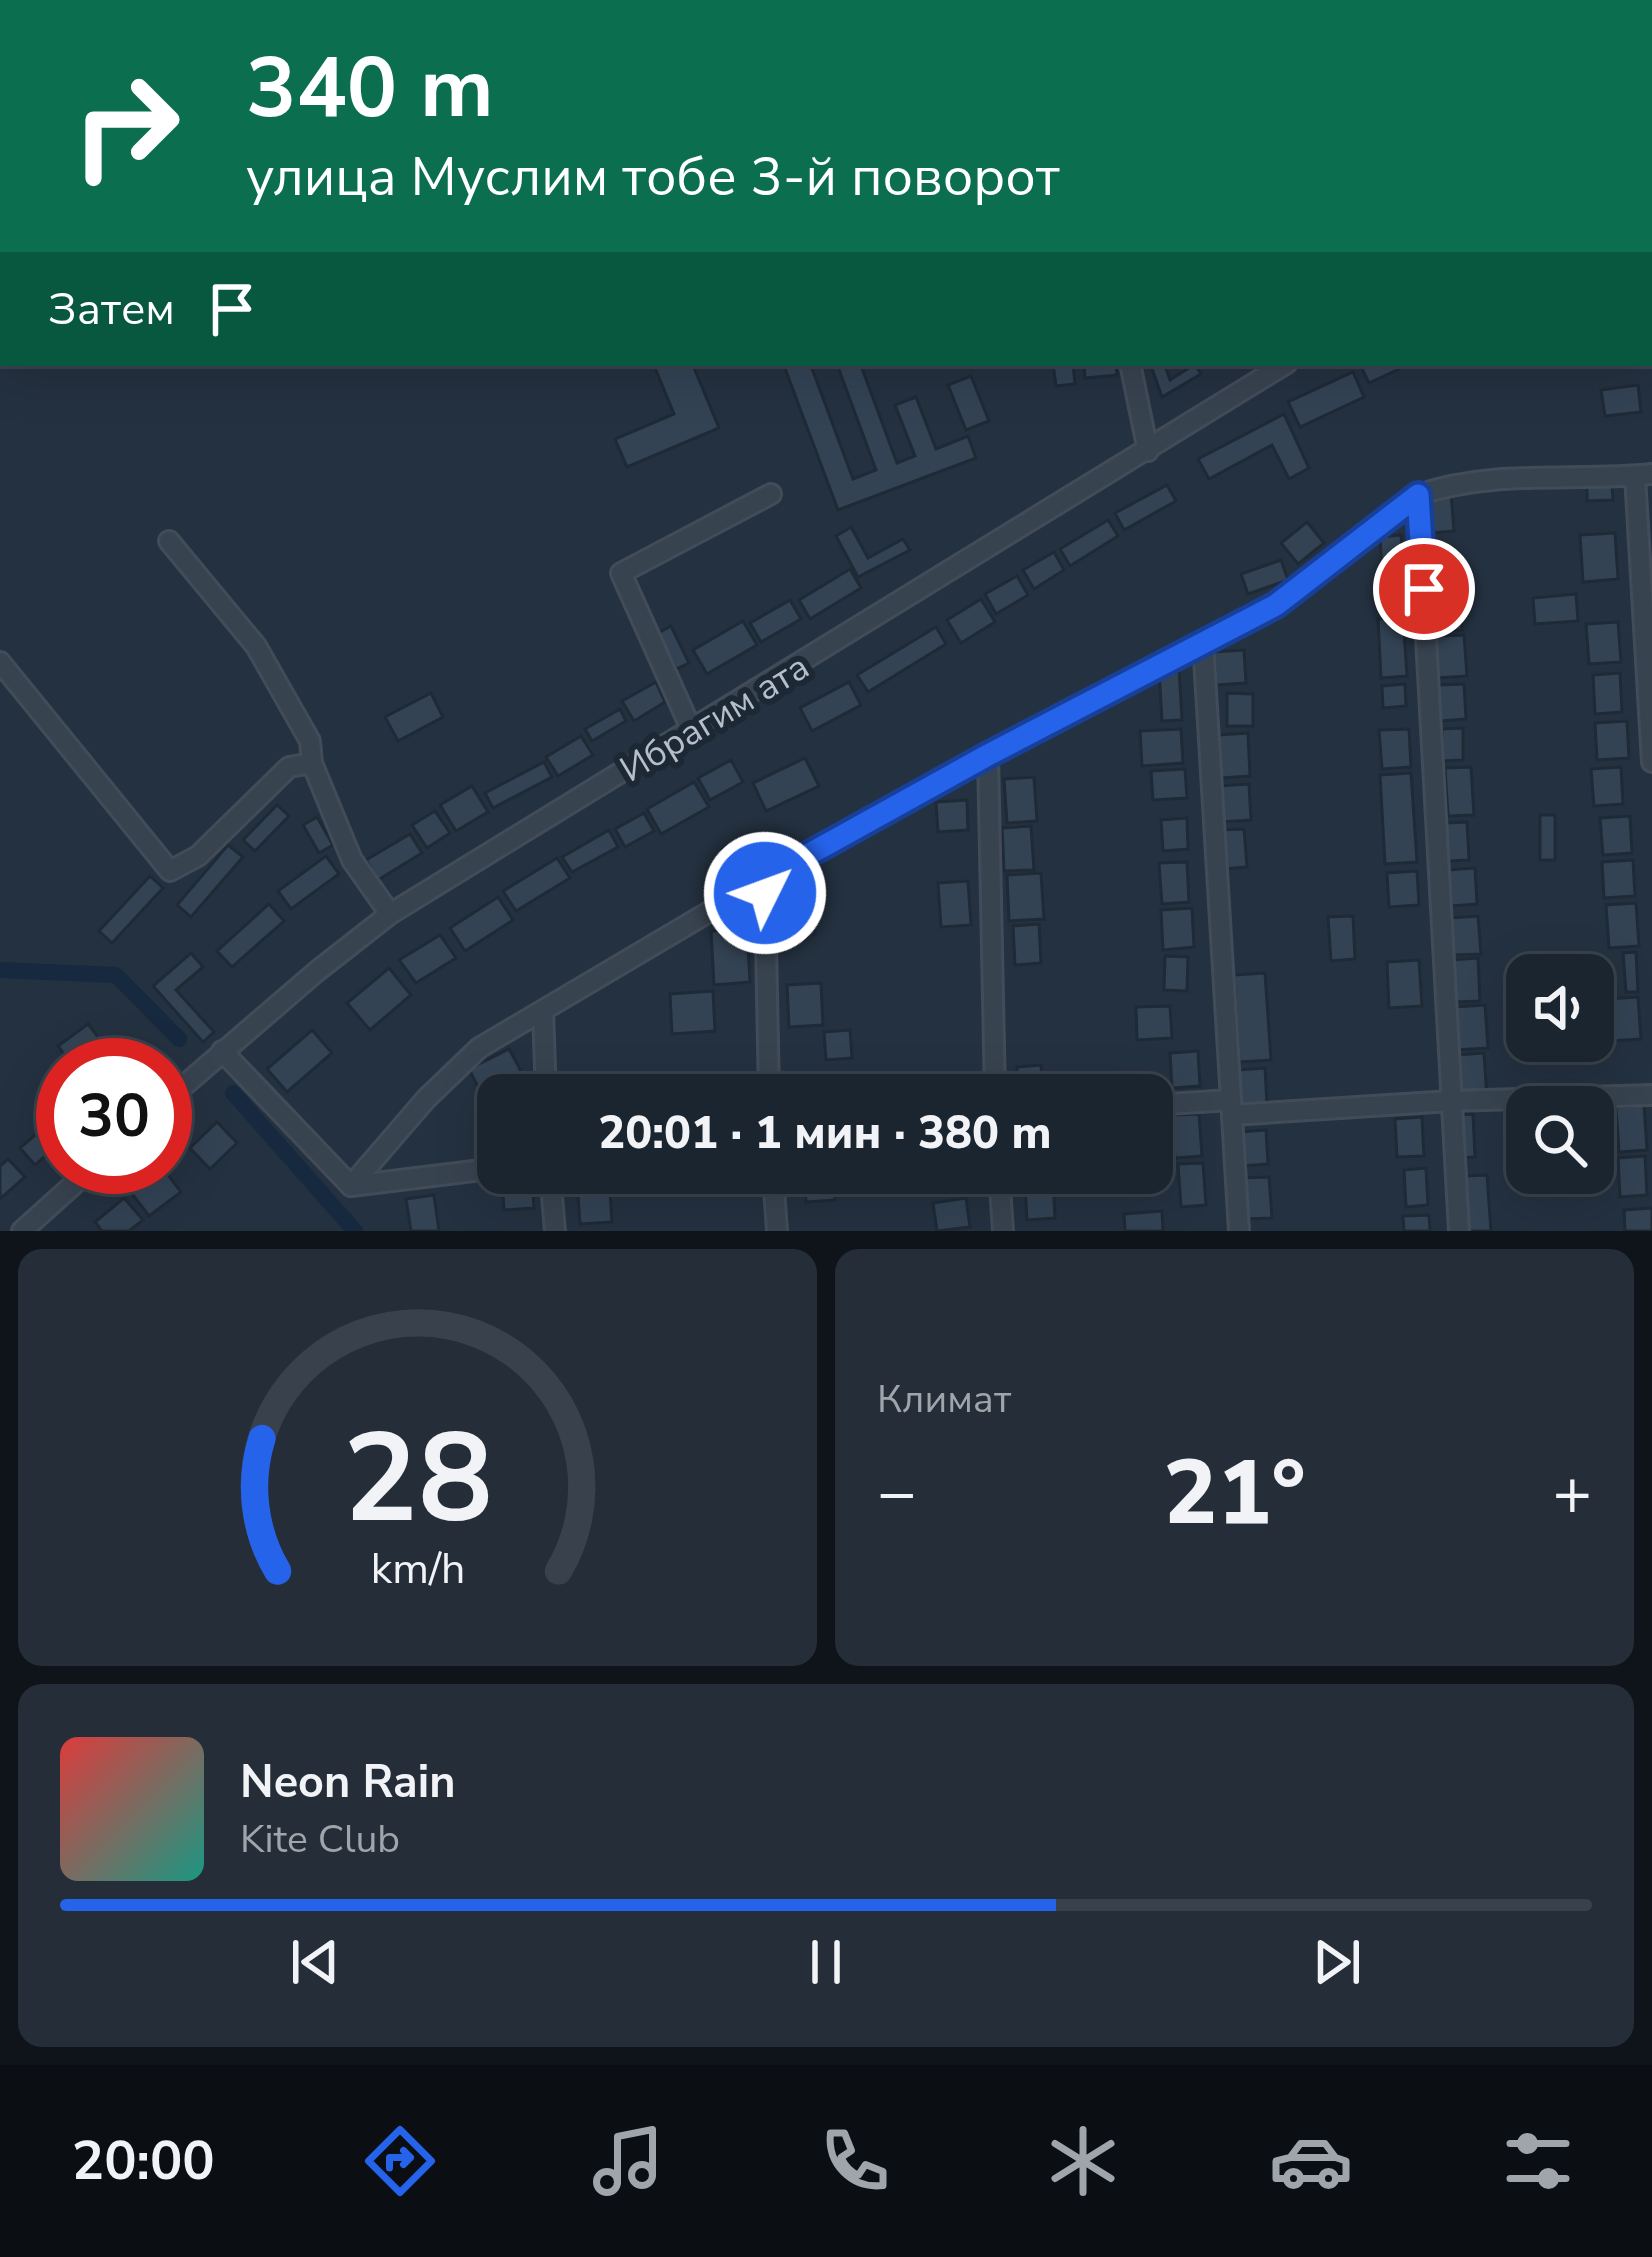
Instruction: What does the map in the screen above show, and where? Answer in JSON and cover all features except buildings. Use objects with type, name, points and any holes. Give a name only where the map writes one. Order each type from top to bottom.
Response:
[{"type":"street","points":[[1131,366],[1148,451]]},
{"type":"street","name":"Ибрагим ата","points":[[192,1078],[390,914],[1282,366]]},
{"type":"street","points":[[351,1186],[426,1099],[479,1048],[768,877],[988,755],[1276,605],[1418,495],[1442,487],[1644,475],[1652,762]]},
{"type":"street","points":[[692,731],[621,573],[771,494]]},
{"type":"street","points":[[1418,495],[1459,1231]]},
{"type":"street","points":[[169,541],[256,646],[310,741],[312,763],[352,860],[390,914]]},
{"type":"street","points":[[1203,642],[1239,1231]]},
{"type":"street","points":[[0,662],[170,871],[198,856],[289,766],[312,763]]},
{"type":"street","points":[[988,755],[995,1074]]},
{"type":"street","points":[[768,877],[769,1074]]},
{"type":"street","points":[[543,1011],[545,1074]]},
{"type":"street","points":[[222,1051],[351,1186]]},
{"type":"street","points":[[1173,1106],[1652,1095]]},
{"type":"street","points":[[351,1186],[477,1171]]},
{"type":"street","points":[[22,1231],[63,1194]]},
{"type":"street","points":[[552,1194],[555,1231]]},
{"type":"street","points":[[775,1194],[778,1231]]},
{"type":"street","points":[[1000,1194],[1003,1231]]},
{"type":"waterway","points":[[0,970],[116,975],[178,1038]]},
{"type":"waterway","points":[[233,1093],[355,1231]]},
{"type":"route","points":[[765,893],[768,877],[988,755],[1276,605],[1418,495],[1424,589]]}]
